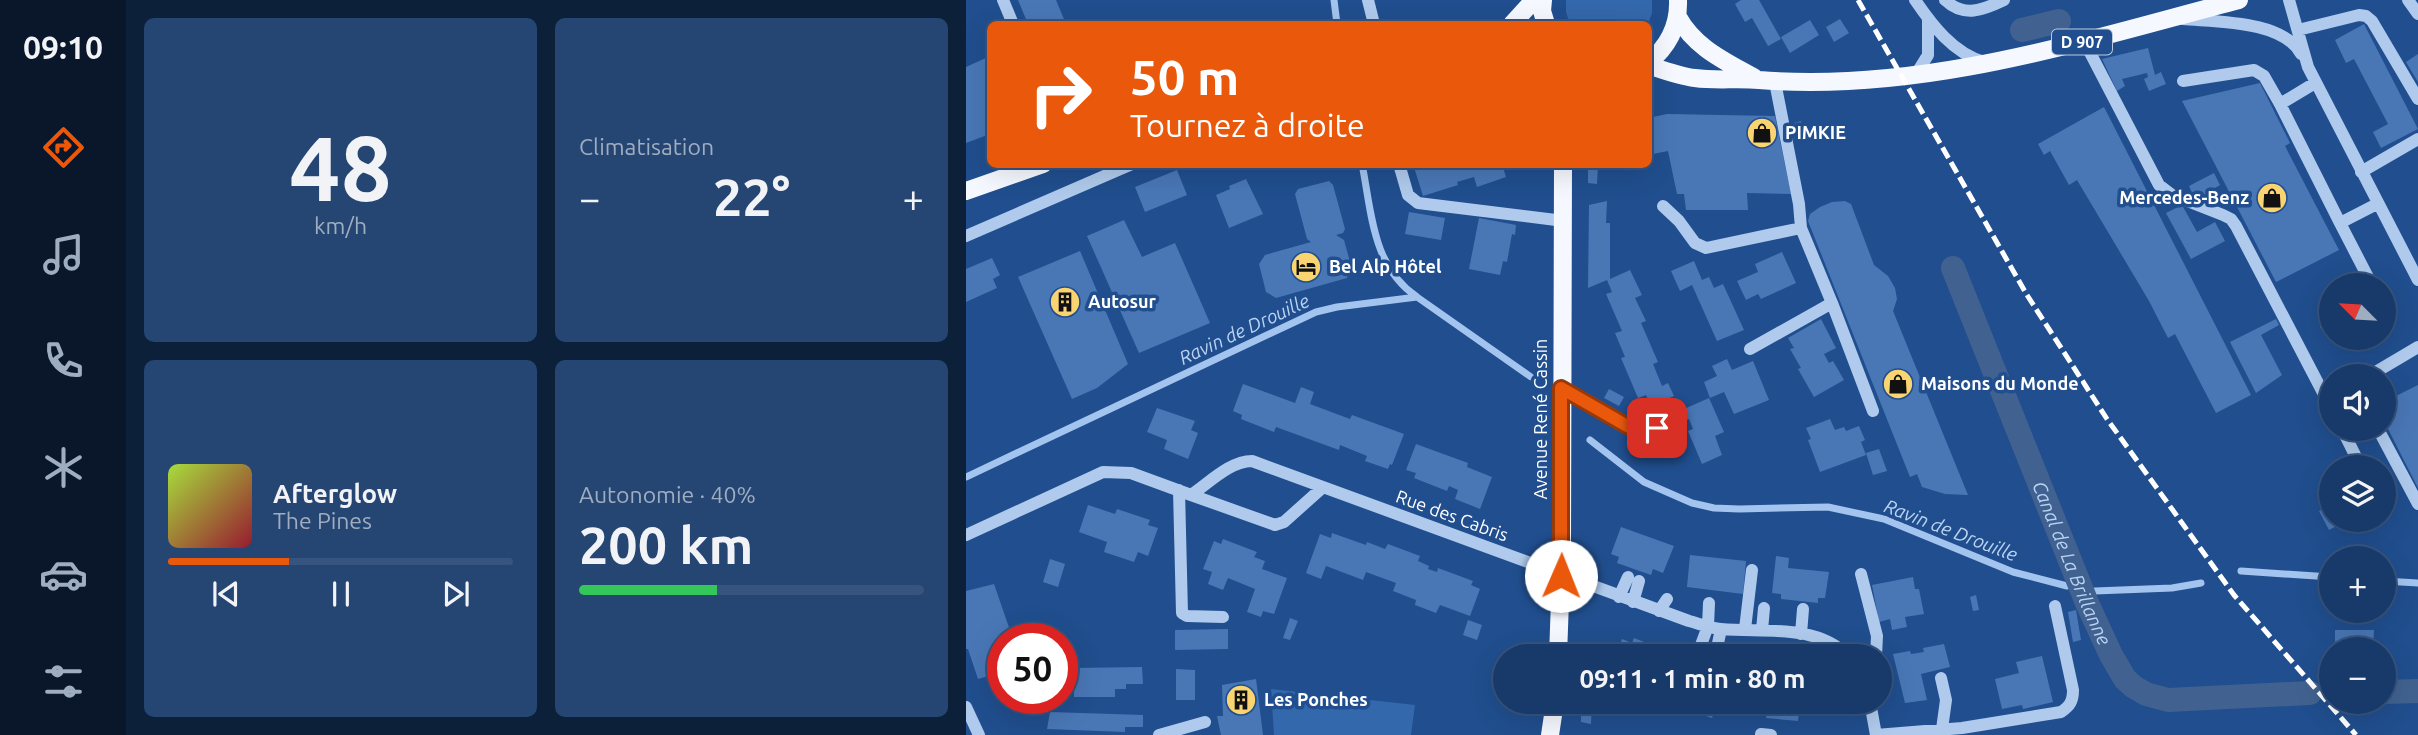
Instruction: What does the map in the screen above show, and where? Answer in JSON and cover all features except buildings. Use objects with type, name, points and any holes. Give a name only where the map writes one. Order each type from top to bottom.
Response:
[{"type":"main road","points":[[1515,21],[1534,0]]},
{"type":"main road","points":[[1543,0],[1545,21]]},
{"type":"main road","name":"D 907","points":[[1652,65],[1694,78],[1766,81],[1837,82],[1915,76],[1991,64],[2239,0]]},
{"type":"main road","points":[[1652,60],[1665,46],[1678,8]]},
{"type":"main road","name":"D 907","points":[[1678,8],[1685,30],[1706,50],[1766,81]]},
{"type":"main road","points":[[966,191],[1031,168]]},
{"type":"main road","name":"Avenue René Cassin","points":[[1558,644],[1564,170]]},
{"type":"main road","points":[[1552,735],[1555,714]]},
{"type":"street","points":[[1003,0],[1012,21]]},
{"type":"street","points":[[1368,0],[1373,21]]},
{"type":"street","points":[[1915,0],[1928,19],[1959,50],[1972,59],[1991,64]]},
{"type":"street","points":[[1945,0],[1966,12],[1977,11],[2004,0]]},
{"type":"street","points":[[2288,0],[2308,67]]},
{"type":"street","points":[[2408,0],[2418,14]]},
{"type":"street","points":[[2298,30],[2359,15],[2366,16],[2372,21],[2418,99]]},
{"type":"street","points":[[2172,18],[2253,26],[2270,30],[2294,44],[2418,280]]},
{"type":"street","points":[[1915,76],[1928,55],[1928,19]]},
{"type":"street","points":[[2084,41],[2159,185],[2172,195],[2231,219],[2319,385]]},
{"type":"street","points":[[2183,81],[2254,70],[2264,76],[2366,273]]},
{"type":"street","points":[[1766,81],[1799,204],[1801,228],[1873,411]]},
{"type":"street","points":[[2280,104],[2315,83]]},
{"type":"street","points":[[2361,172],[2418,139]]},
{"type":"street","points":[[966,236],[1123,168]]},
{"type":"street","points":[[1400,168],[1408,195],[1418,203],[1564,221]]},
{"type":"street","points":[[2340,223],[2377,204]]},
{"type":"street","points":[[1664,206],[1695,243],[1706,248],[1801,228]]},
{"type":"street","points":[[1750,349],[1832,303]]},
{"type":"street","points":[[2389,364],[2418,347]]},
{"type":"street","points":[[1561,388],[1643,435],[1672,421]]},
{"type":"street","points":[[2384,441],[2418,504]]},
{"type":"street","name":"Rue des Cabris","points":[[1185,493],[1248,460],[1659,611],[1714,628],[1801,634],[1832,644]]},
{"type":"street","points":[[966,535],[1103,472],[1131,473],[1275,525],[1284,522],[1322,488]]},
{"type":"street","points":[[1185,493],[1182,613],[1188,616],[1223,617]]},
{"type":"street","points":[[1745,629],[1750,605],[1752,570]]},
{"type":"street","points":[[1861,574],[1877,644]]},
{"type":"street","points":[[1619,597],[1634,579],[1633,602]]},
{"type":"street","points":[[1659,611],[1667,599]]},
{"type":"street","points":[[1709,603],[1716,644]]},
{"type":"street","points":[[1872,714],[1876,735],[1942,729],[2061,712],[2073,700],[2073,690],[2054,606]]},
{"type":"street","points":[[1762,630],[1764,608]]},
{"type":"street","points":[[1801,634],[1803,609]]},
{"type":"street","points":[[1704,644],[1714,628]]},
{"type":"street","points":[[1941,677],[1946,700],[1942,729]]},
{"type":"street","points":[[966,707],[979,735]]},
{"type":"street","points":[[1159,735],[1205,722]]},
{"type":"street","points":[[1762,734],[1771,735]]},
{"type":"shaded area","points":[[1566,0],[1652,0],[1649,21],[1569,21]]},
{"type":"shaded area","points":[[1271,689],[1415,705],[1411,735],[1274,735]]},
{"type":"waterway","points":[[1334,0],[1337,21]]},
{"type":"waterway","name":"Canal de La Brillanne","points":[[2022,30],[2059,21]]},
{"type":"waterway","points":[[1363,168],[1376,238],[1382,254],[1402,284],[1417,297]]},
{"type":"waterway","name":"Canal de La Brillanne","points":[[1953,268],[2087,603],[2125,679],[2146,694],[2168,700],[2310,693]]},
{"type":"waterway","name":"Ravin de Drouille","points":[[966,477],[1316,312],[1337,307],[1417,297],[1531,377]]},
{"type":"waterway","name":"Ravin de Drouille","points":[[1590,440],[1644,482],[1692,503],[1714,508],[1739,509],[1828,507],[1884,519],[2013,572],[2067,586]]},
{"type":"waterway","name":"Ravin de Drouille","points":[[2241,571],[2319,576]]},
{"type":"waterway","name":"Ravin de Drouille","points":[[2396,582],[2418,583]]},
{"type":"waterway","name":"Ravin de Drouille","points":[[2095,591],[2172,588],[2201,583]]},
{"type":"waterway","name":"Canal de La Brillanne","points":[[2396,692],[2418,691]]},
{"type":"railway","points":[[1858,0],[2027,295],[2107,419],[2234,595],[2356,735]]},
{"type":"place","name":"PIMKIE","points":[[1762,133]]},
{"type":"place","name":"Mercedes-Benz","points":[[2272,198]]},
{"type":"place","name":"Bel Alp Hôtel","points":[[1306,267]]},
{"type":"place","name":"Autosur","points":[[1065,302]]},
{"type":"place","name":"Maisons du Monde","points":[[1898,384]]},
{"type":"place","name":"Les Ponches","points":[[1241,700]]},
{"type":"route","points":[[1561,576],[1561,388],[1643,435],[1657,428]]}]
